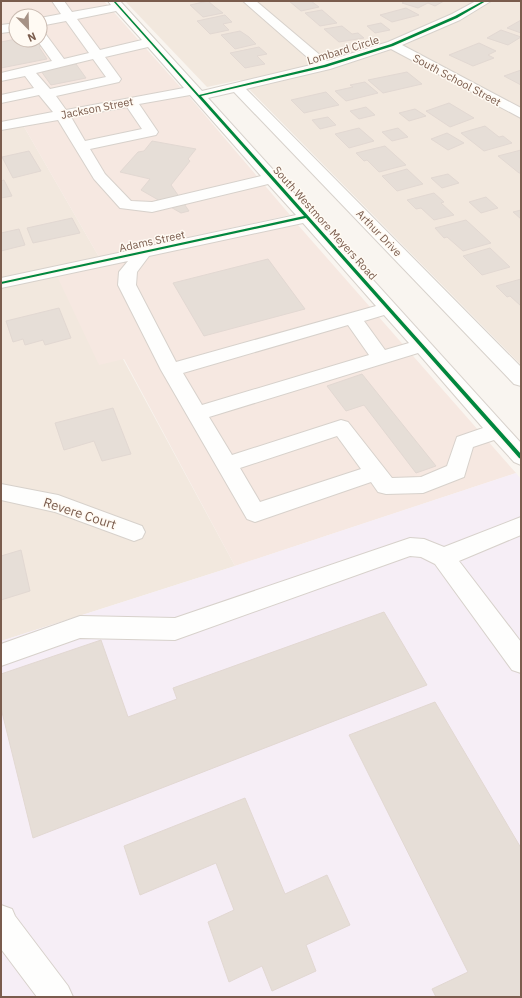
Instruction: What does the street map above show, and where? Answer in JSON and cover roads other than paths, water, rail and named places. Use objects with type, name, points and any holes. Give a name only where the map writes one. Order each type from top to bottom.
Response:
[{"type":"street","points":[[1,99],[114,79],[58,1]]},
{"type":"street","points":[[249,1],[325,66]]},
{"type":"street","name":"Lombard Circle","points":[[196,93],[237,87],[325,66],[392,45],[456,18],[485,1]]},
{"type":"street","points":[[48,20],[116,4]]},
{"type":"street","name":"South Westmore Meyers Road","points":[[116,4],[521,457]]},
{"type":"street","points":[[1,77],[150,42]]},
{"type":"street","name":"South School Street","points":[[392,45],[521,114]]},
{"type":"street","points":[[48,46],[60,63]]},
{"type":"street","points":[[28,71],[62,114],[99,176],[126,205],[152,207],[272,178]]},
{"type":"street","name":"Arthur Drive","points":[[237,87],[521,379]]},
{"type":"street","name":"Jackson Street","points":[[1,126],[131,102],[196,93]]},
{"type":"street","points":[[80,146],[151,132],[131,102]]},
{"type":"street","name":"Adams Street","points":[[1,283],[307,217]]},
{"type":"street","points":[[143,253],[128,272],[127,285],[171,370],[255,513],[375,472]]},
{"type":"street","points":[[171,370],[388,308]]},
{"type":"street","points":[[352,318],[381,358]]},
{"type":"street","points":[[197,414],[421,346]]},
{"type":"street","points":[[226,465],[341,427],[386,486],[423,485],[456,471],[464,442],[498,431]]},
{"type":"street","name":"Revere Court","points":[[1,492],[58,504],[134,532]]},
{"type":"street","points":[[443,557],[521,526]]},
{"type":"street","points":[[1,655],[80,627],[175,629],[410,547],[424,548],[443,557],[521,662]]},
{"type":"street","points":[[1,920],[3,926],[57,997]]}]
